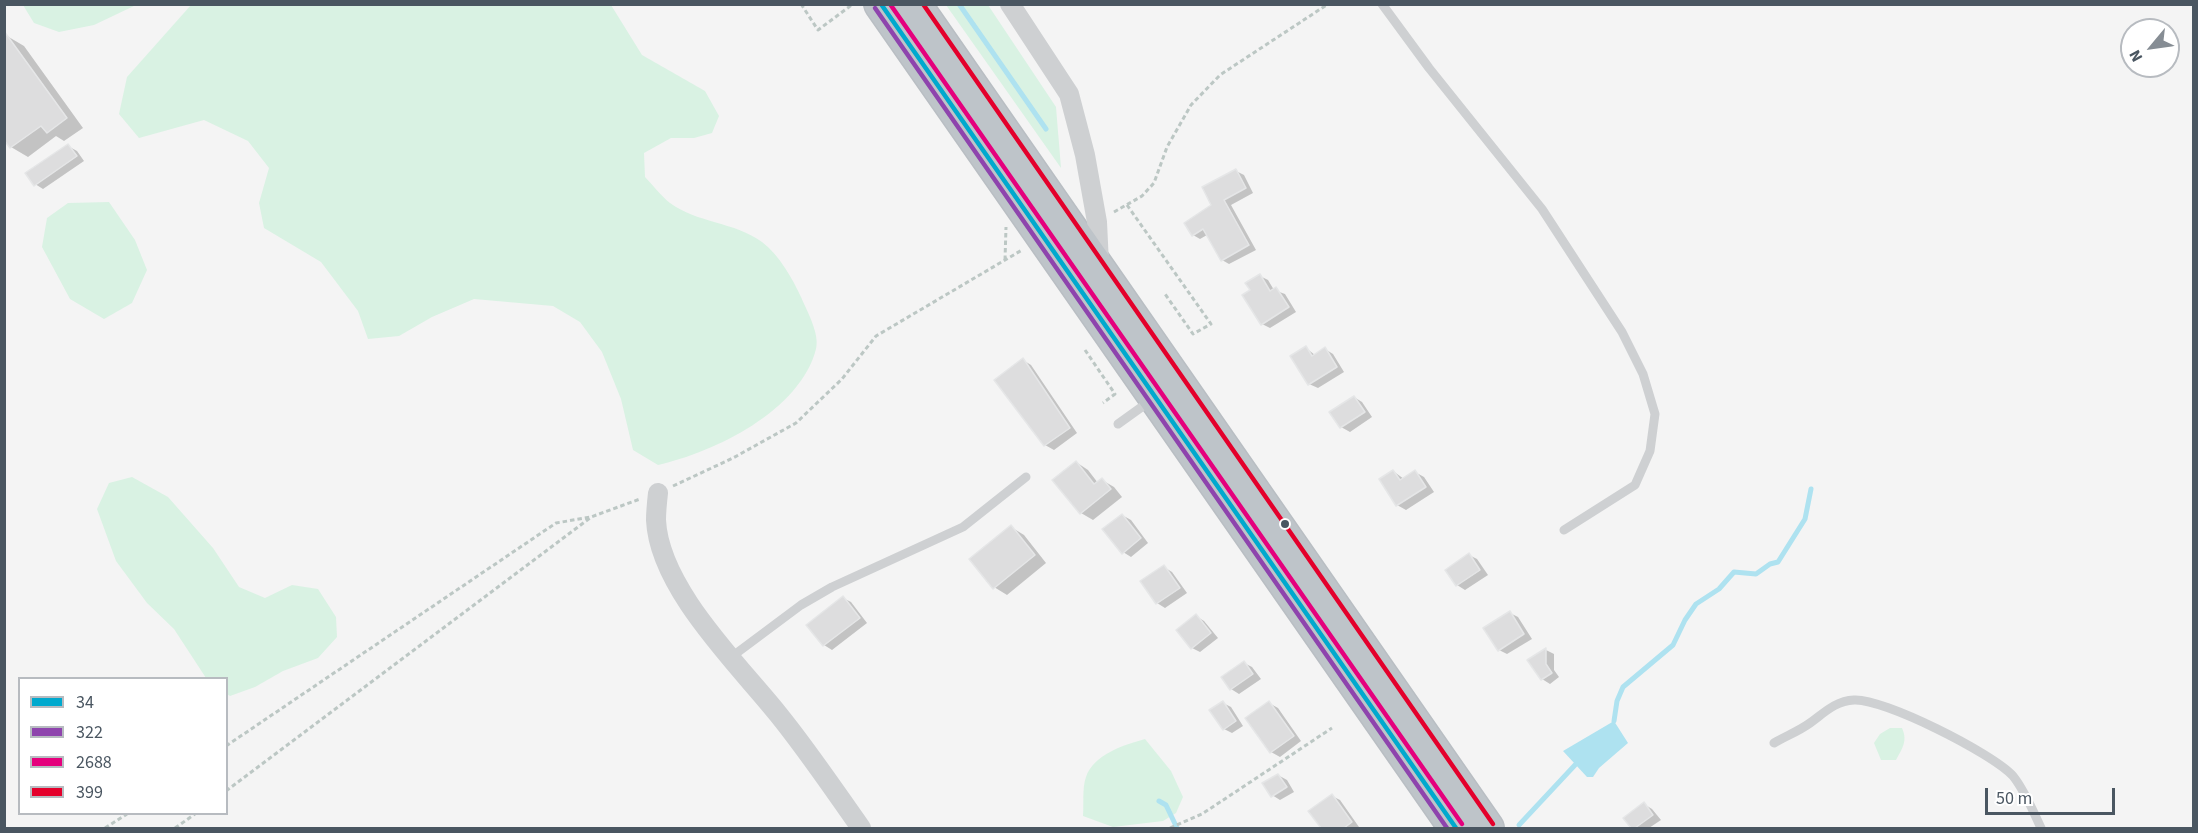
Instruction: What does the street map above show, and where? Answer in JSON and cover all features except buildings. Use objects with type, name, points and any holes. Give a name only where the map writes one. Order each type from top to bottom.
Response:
[{"type":"highway","points":[[882,4],[1456,828]]},
{"type":"highway","points":[[914,4],[1487,828]]},
{"type":"street","points":[[1010,4],[1069,94],[1085,154],[1097,222],[1099,273]]},
{"type":"street","points":[[658,493],[656,522],[668,564],[677,584],[730,658],[779,715],[861,828]]},
{"type":"lane","points":[[1382,4],[1429,68],[1542,209],[1622,332],[1644,374],[1655,414],[1650,451],[1635,485],[1564,530]]},
{"type":"lane","points":[[1118,424],[1156,398]]},
{"type":"lane","points":[[730,658],[801,605],[832,587],[963,527],[1026,477]]},
{"type":"lane","points":[[1774,743],[1809,724],[1834,704],[1853,700],[1878,703],[1961,740],[1994,760],[2013,777],[2031,804],[2041,828]]},
{"type":"path","points":[[801,4],[818,30],[853,4]]},
{"type":"path","points":[[1097,222],[1142,196],[1154,183],[1167,147],[1191,105],[1220,75],[1328,4]]},
{"type":"path","points":[[1127,205],[1210,324],[1193,334],[1165,294]]},
{"type":"path","points":[[228,745],[556,523],[591,517],[658,493],[733,458],[796,423],[842,379],[876,336],[1044,237]]},
{"type":"path","points":[[1085,350],[1115,394],[1103,403]]},
{"type":"path","points":[[228,789],[591,517]]},
{"type":"path","points":[[1170,828],[1202,814],[1332,728]]},
{"type":"path","points":[[105,828],[124,815]]},
{"type":"path","points":[[175,828],[192,815]]},
{"type":"green space","points":[[23,5],[136,5],[94,25],[59,32],[34,23]]},
{"type":"green space","points":[[191,5],[611,5],[642,55],[705,91],[719,116],[712,133],[694,138],[671,138],[644,153],[645,177],[670,203],[681,210],[751,235],[774,254],[794,282],[815,330],[816,349],[807,371],[793,391],[774,410],[752,425],[704,450],[658,465],[633,450],[621,399],[602,352],[580,322],[553,306],[474,299],[432,317],[399,336],[368,339],[358,311],[321,262],[264,228],[259,203],[269,168],[248,141],[204,120],[139,138],[119,114],[127,77]]},
{"type":"green space","points":[[946,5],[988,5],[1056,107],[1061,168]]},
{"type":"green space","points":[[109,202],[135,240],[147,270],[132,303],[104,319],[70,299],[42,247],[47,218],[68,203]]},
{"type":"green space","points":[[132,477],[168,497],[213,548],[239,587],[265,598],[292,585],[318,589],[336,617],[337,637],[318,658],[283,671],[255,687],[230,696],[228,695],[228,677],[205,677],[174,629],[147,603],[116,561],[97,509],[109,483]]},
{"type":"green space","points":[[1890,728],[1902,728],[1904,745],[1896,760],[1881,760],[1874,743],[1880,734]]},
{"type":"green space","points":[[1145,739],[1171,771],[1183,797],[1176,813],[1163,821],[1113,827],[1083,816],[1084,786],[1090,769],[1103,756]]},
{"type":"water","points":[[1614,721],[1628,743],[1599,768],[1593,777],[1587,777],[1563,751]]},
{"type":"waterway","points":[[959,4],[1046,129]]},
{"type":"waterway","points":[[1614,721],[1617,701],[1623,687],[1673,645],[1696,604],[1719,589],[1734,572],[1756,574],[1770,564],[1778,562],[1805,519],[1811,489]]},
{"type":"waterway","points":[[1519,825],[1575,765]]},
{"type":"waterway","points":[[1159,801],[1166,805],[1177,828]]},
{"type":"transit line","name":"34","points":[[881,4],[1456,828]]},
{"type":"transit line","name":"2688","points":[[890,4],[1462,824]]},
{"type":"transit line","name":"399","points":[[923,4],[1493,824]]},
{"type":"transit line","name":"322","points":[[875,8],[1447,828]]}]
